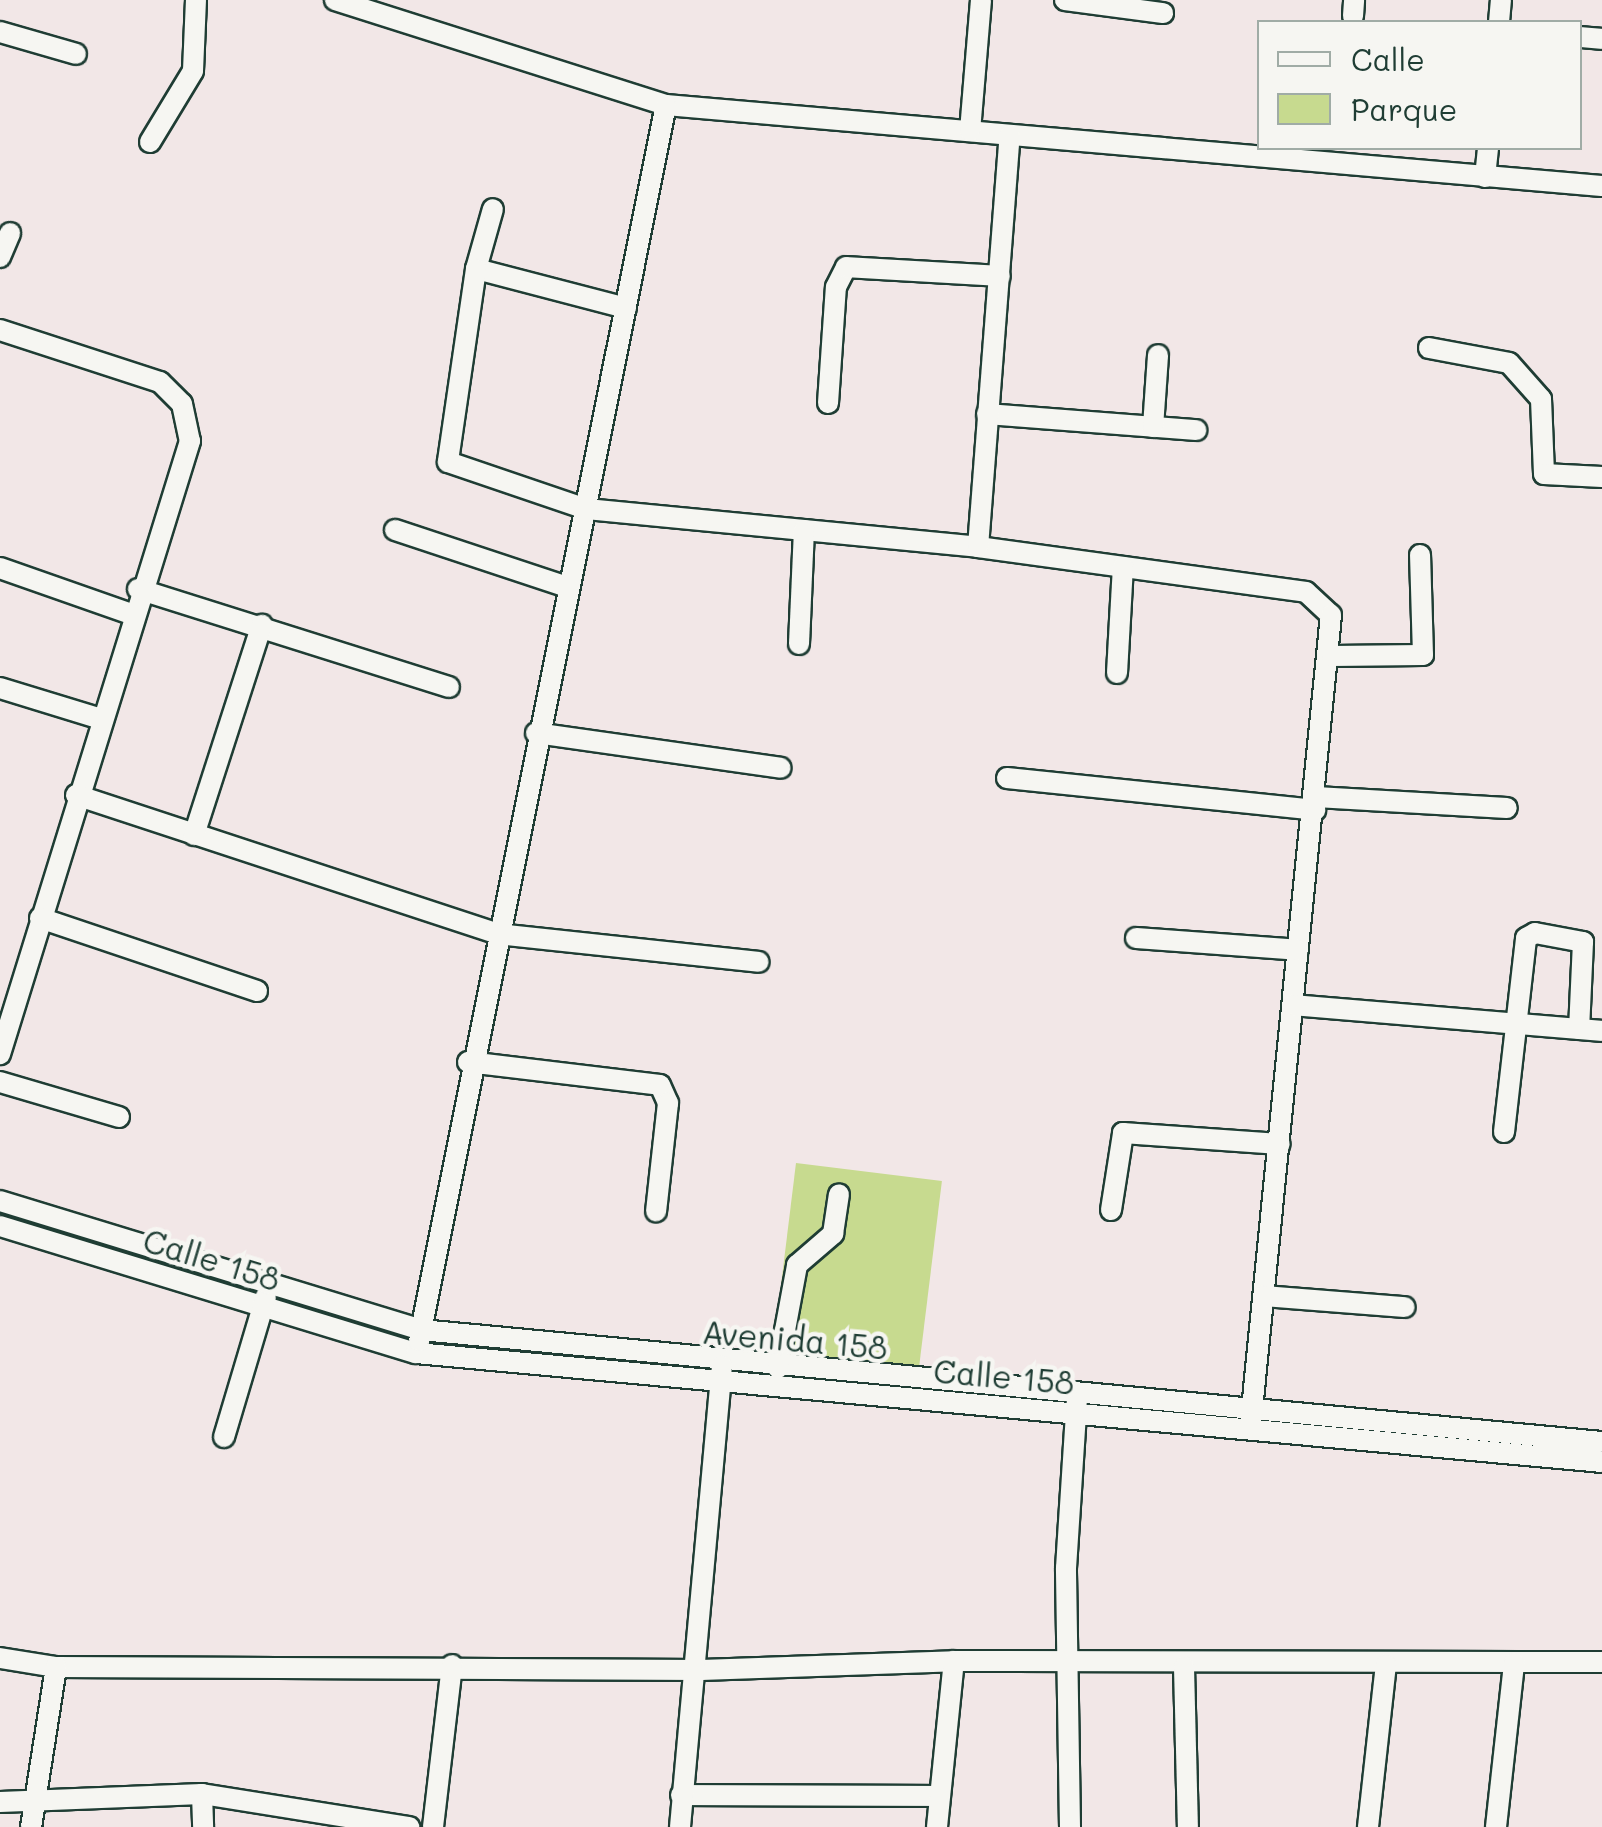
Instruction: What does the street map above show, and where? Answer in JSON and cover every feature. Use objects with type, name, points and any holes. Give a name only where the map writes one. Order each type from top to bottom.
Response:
[{"type":"street","points":[[150,142],[193,71],[196,0]]},
{"type":"street","points":[[335,0],[666,105],[1602,186]]},
{"type":"street","points":[[970,131],[981,0]]},
{"type":"street","points":[[1066,0],[1162,12]]},
{"type":"street","points":[[0,32],[76,54]]},
{"type":"street","points":[[416,1353],[468,1062],[586,509],[666,105]]},
{"type":"street","points":[[978,547],[1010,134]]},
{"type":"street","points":[[1485,177],[1488,150]]},
{"type":"street","points":[[493,209],[476,268],[448,462],[586,509],[978,547],[1306,592],[1330,615],[1332,656],[1251,1420]]},
{"type":"street","points":[[0,257],[10,233]]},
{"type":"street","points":[[828,403],[836,287],[846,267],[1000,276]]},
{"type":"street","points":[[476,268],[626,308]]},
{"type":"street","points":[[0,330],[160,382],[182,404],[190,441],[138,589],[40,918],[9,991],[0,1054]]},
{"type":"street","points":[[1429,348],[1509,363],[1540,398],[1544,474],[1602,477]]},
{"type":"street","points":[[1153,427],[1158,354]]},
{"type":"street","points":[[986,414],[1196,430]]},
{"type":"street","points":[[395,530],[567,587]]},
{"type":"street","points":[[800,644],[804,530]]},
{"type":"street","points":[[1332,656],[1422,655],[1420,555]]},
{"type":"street","points":[[1117,673],[1123,567]]},
{"type":"street","points":[[0,568],[132,614]]},
{"type":"street","points":[[138,589],[449,687]]},
{"type":"street","points":[[194,835],[262,625]]},
{"type":"street","points":[[0,688],[98,718]]},
{"type":"street","points":[[536,733],[781,768]]},
{"type":"street","points":[[1007,778],[1316,804],[1507,808]]},
{"type":"street","points":[[76,794],[498,934],[758,962]]},
{"type":"street","points":[[40,918],[257,990]]},
{"type":"street","points":[[1504,1132],[1526,938],[1543,933],[1579,937],[1585,948],[1579,1029]]},
{"type":"street","points":[[1136,938],[1298,950]]},
{"type":"street","points":[[1293,1005],[1602,1031]]},
{"type":"street","points":[[468,1062],[660,1085],[668,1103],[656,1211]]},
{"type":"street","points":[[0,1082],[119,1117]]},
{"type":"street","points":[[1111,1210],[1123,1134],[1280,1144]]},
{"type":"street","points":[[778,1368],[798,1266],[836,1228],[839,1194]]},
{"type":"street","name":"Avenida 158","points":[[0,1200],[421,1330],[721,1371],[778,1368],[1077,1403],[1537,1446],[1602,1442]]},
{"type":"street","name":"Calle 158","points":[[0,1226],[416,1353],[721,1371],[1077,1403]]},
{"type":"street","points":[[224,1438],[270,1284]]},
{"type":"street","points":[[1264,1296],[1405,1307]]},
{"type":"street","points":[[680,1827],[681,1794],[700,1670],[721,1371]]},
{"type":"street","points":[[1070,1827],[1066,1663],[1077,1403]]},
{"type":"street","points":[[1537,1446],[1602,1462]]},
{"type":"street","points":[[0,1658],[56,1667],[452,1665],[700,1670],[954,1661],[1184,1667],[1602,1662]]},
{"type":"street","points":[[938,1827],[954,1661]]},
{"type":"street","points":[[1496,1827],[1514,1663]]},
{"type":"street","points":[[1368,1827],[1386,1664]]},
{"type":"street","points":[[433,1827],[452,1665]]},
{"type":"street","points":[[31,1827],[56,1667]]},
{"type":"street","points":[[1184,1667],[1188,1827]]},
{"type":"street","points":[[202,1794],[203,1827]]},
{"type":"street","points":[[0,1802],[202,1794],[409,1827]]},
{"type":"street","points":[[681,1794],[938,1796]]},
{"type":"green space","points":[[796,1163],[942,1181],[917,1382],[771,1364]]}]
